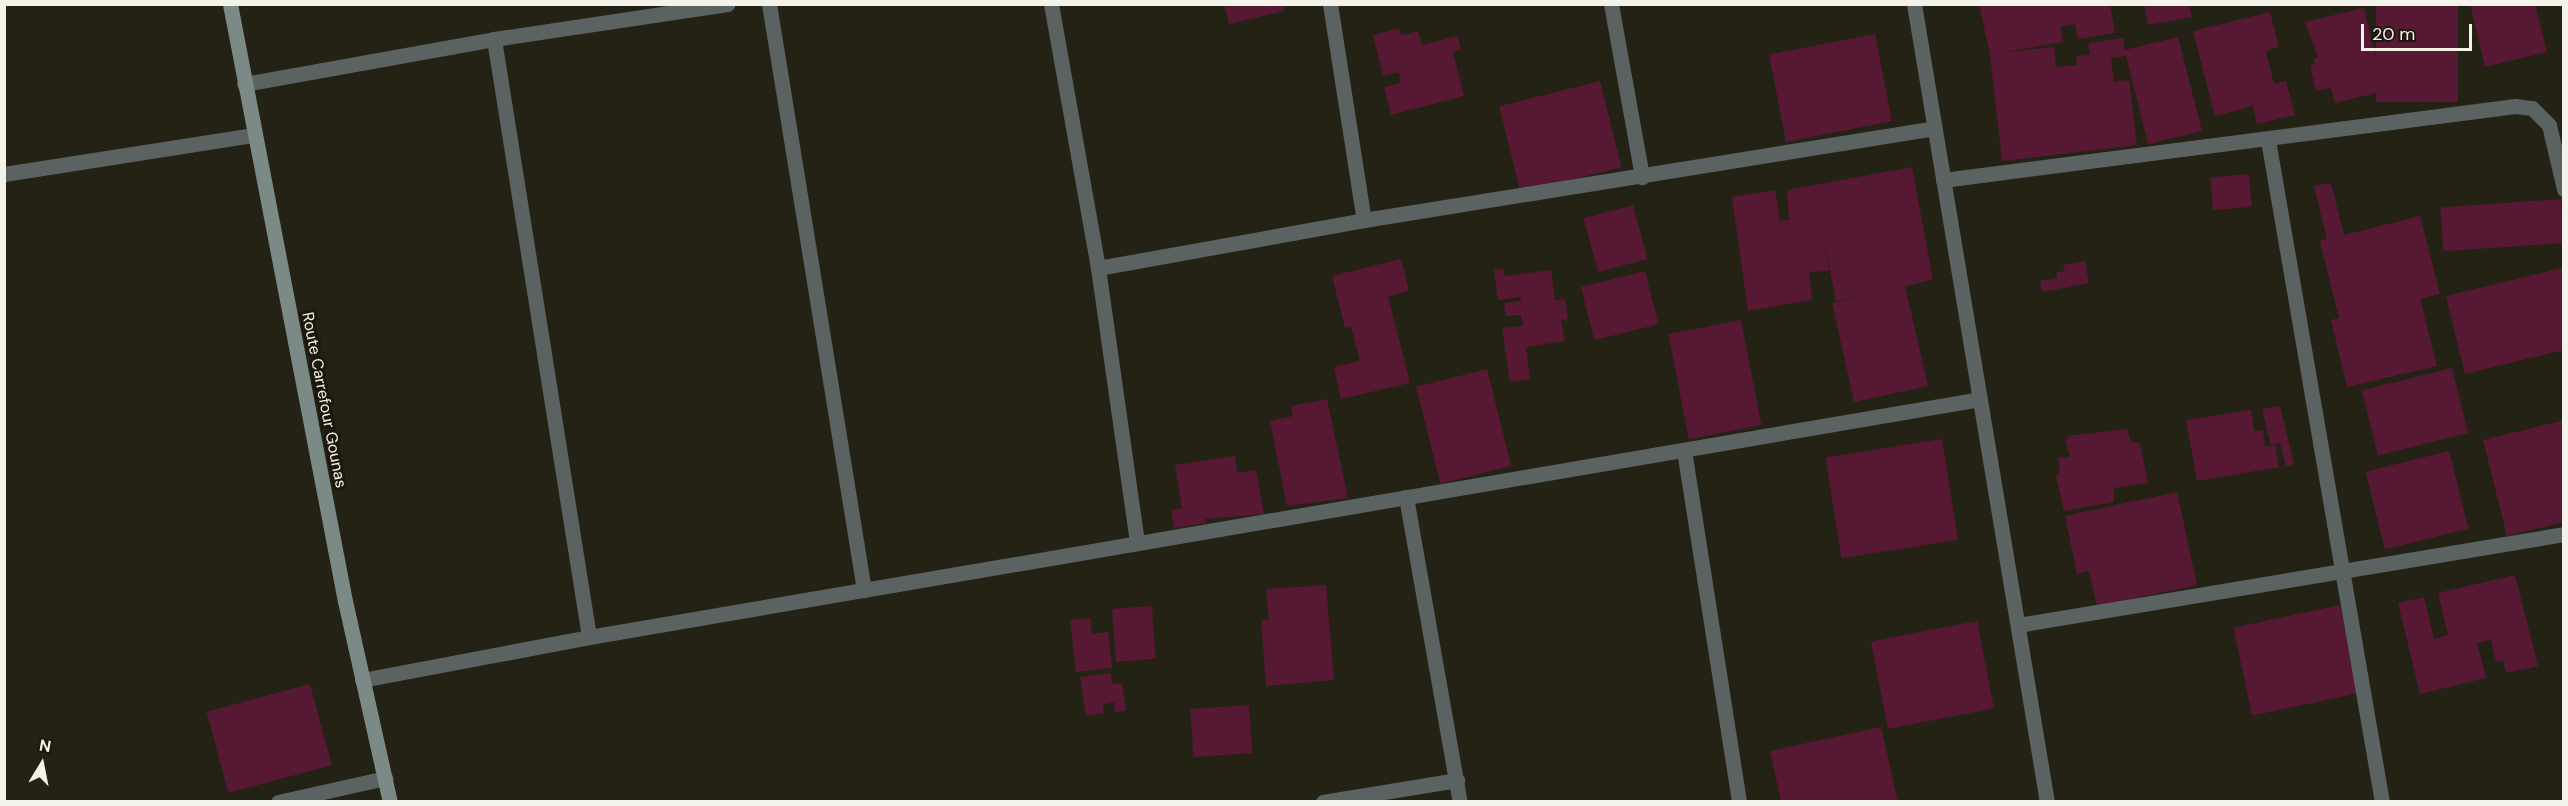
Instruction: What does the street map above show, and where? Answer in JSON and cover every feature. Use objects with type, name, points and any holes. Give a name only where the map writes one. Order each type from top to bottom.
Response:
[{"type":"main road","name":"Route Carrefour Gounas","points":[[230,4],[362,680],[390,801]]},
{"type":"street","points":[[244,84],[494,39],[727,4]]},
{"type":"street","points":[[769,4],[864,590]]},
{"type":"street","points":[[1051,4],[1098,268],[1137,543]]},
{"type":"street","points":[[1330,4],[1364,220]]},
{"type":"street","points":[[1611,4],[1642,177]]},
{"type":"street","points":[[1914,4],[2047,801]]},
{"type":"street","points":[[494,39],[589,637]]},
{"type":"street","points":[[1943,180],[2268,140],[2515,106],[2532,108],[2549,125],[2564,189]]},
{"type":"street","points":[[1098,268],[1364,220],[1935,128]]},
{"type":"street","points":[[4,174],[254,135]]},
{"type":"street","points":[[2268,140],[2382,801]]},
{"type":"street","points":[[362,680],[589,637],[1980,399]]},
{"type":"street","points":[[1684,450],[1739,801]]},
{"type":"street","points":[[1406,497],[1460,801]]},
{"type":"street","points":[[2018,625],[2564,534]]},
{"type":"street","points":[[278,801],[385,778]]},
{"type":"street","points":[[1323,801],[1457,780]]},
{"type":"building","points":[[1224,4],[1290,5],[1283,7],[1284,11],[1229,24]]},
{"type":"building","points":[[1979,4],[2110,4],[2115,33],[2078,39],[2075,24],[2060,27],[2063,42],[1999,53],[2054,47],[2056,67],[2077,65],[2076,56],[2090,54],[2088,43],[2123,38],[2125,50],[2178,37],[2202,131],[2148,144],[2126,56],[2111,58],[2114,82],[2129,80],[2137,145],[2002,161],[1990,55]]},
{"type":"building","points":[[2144,4],[2189,4],[2192,17],[2148,25]]},
{"type":"building","points":[[2376,4],[2458,4],[2458,102],[2376,102]]},
{"type":"building","points":[[2470,4],[2535,4],[2547,52],[2485,67]]},
{"type":"building","points":[[2364,8],[2384,91],[2335,103],[2331,88],[2316,91],[2310,65],[2315,64],[2314,58],[2318,57],[2305,22]]},
{"type":"building","points":[[2270,12],[2279,47],[2266,51],[2274,84],[2286,81],[2295,115],[2257,124],[2253,106],[2215,116],[2193,31]]},
{"type":"building","points":[[1399,28],[1401,35],[1418,31],[1422,45],[1458,36],[1461,50],[1453,52],[1464,96],[1391,115],[1384,87],[1401,83],[1399,72],[1383,76],[1373,35]]},
{"type":"building","points":[[1875,34],[1892,121],[1786,142],[1769,55]]},
{"type":"building","points":[[1600,81],[1622,167],[1521,193],[1499,106]]},
{"type":"building","points":[[1912,167],[1933,280],[1905,286],[1928,386],[1854,402],[1832,303],[1869,294],[1836,301],[1824,240],[1829,271],[1809,272],[1812,300],[1748,311],[1732,197],[1775,190],[1780,221],[1789,220],[1787,190]]},
{"type":"building","points":[[2249,174],[2252,207],[2213,210],[2210,177]]},
{"type":"building","points":[[2331,183],[2344,235],[2420,216],[2440,294],[2420,299],[2437,366],[2347,387],[2331,320],[2339,318],[2320,241],[2327,239],[2314,186]]},
{"type":"building","points":[[2561,199],[2564,243],[2443,251],[2440,207]]},
{"type":"building","points":[[1633,205],[1647,259],[1598,272],[1584,218]]},
{"type":"building","points":[[1401,259],[1409,291],[1388,296],[1410,383],[1341,399],[1334,367],[1360,361],[1351,326],[1345,328],[1332,276]]},
{"type":"building","points":[[2085,261],[2089,283],[2042,292],[2040,281],[2057,278],[2057,272],[2065,271],[2063,265]]},
{"type":"building","points":[[2562,268],[2564,350],[2465,374],[2446,296]]},
{"type":"building","points":[[1504,269],[1504,276],[1551,270],[1555,300],[1565,299],[1568,319],[1561,320],[1565,341],[1526,347],[1530,379],[1510,382],[1502,328],[1523,326],[1521,315],[1506,316],[1504,303],[1521,301],[1521,297],[1498,300],[1494,270]]},
{"type":"building","points":[[1645,271],[1658,324],[1594,340],[1581,287]]},
{"type":"building","points":[[1741,320],[1761,425],[1689,439],[1668,334]]},
{"type":"building","points":[[2452,368],[2468,433],[2378,456],[2362,390]]},
{"type":"building","points":[[1487,369],[1511,466],[1440,484],[1416,387]]},
{"type":"building","points":[[1327,399],[1348,498],[1287,506],[1270,421],[1293,416],[1291,406]]},
{"type":"building","points":[[2280,406],[2294,464],[2286,466],[2280,443],[2271,445],[2262,409]]},
{"type":"building","points":[[2251,410],[2254,431],[2263,430],[2265,447],[2275,445],[2279,467],[2197,481],[2186,420]]},
{"type":"building","points":[[2564,420],[2564,522],[2507,536],[2483,440]]},
{"type":"building","points":[[2127,429],[2131,442],[2140,443],[2148,483],[2114,488],[2114,502],[2064,511],[2056,476],[2060,471],[2058,458],[2070,457],[2066,441],[2068,436]]},
{"type":"building","points":[[1942,439],[1958,540],[1841,558],[1825,457]]},
{"type":"building","points":[[2449,451],[2468,529],[2385,549],[2366,472]]},
{"type":"building","points":[[1235,456],[1237,473],[1256,470],[1264,514],[1205,519],[1206,523],[1174,528],[1171,510],[1182,508],[1175,465]]},
{"type":"building","points":[[2177,492],[2197,585],[2097,606],[2089,571],[2077,574],[2065,516]]},
{"type":"building","points":[[2515,575],[2538,666],[2506,673],[2503,660],[2496,662],[2491,640],[2477,643],[2486,678],[2420,694],[2398,603],[2424,597],[2434,639],[2448,635],[2438,593]]},
{"type":"building","points":[[1326,585],[1334,680],[1266,686],[1261,620],[1269,620],[1266,589]]},
{"type":"building","points":[[2340,605],[2359,693],[2252,716],[2233,628]]},
{"type":"building","points":[[1152,606],[1156,659],[1116,662],[1112,609]]},
{"type":"building","points":[[1090,618],[1092,634],[1108,632],[1112,668],[1076,672],[1070,620]]},
{"type":"building","points":[[1977,621],[1994,708],[1888,729],[1871,642]]},
{"type":"building","points":[[1111,673],[1112,684],[1122,683],[1126,711],[1115,712],[1114,702],[1103,704],[1104,713],[1086,716],[1080,677]]},
{"type":"building","points":[[310,684],[332,765],[228,793],[207,712]]},
{"type":"building","points":[[1249,705],[1252,753],[1193,757],[1190,709]]},
{"type":"building","points":[[1881,727],[1898,802],[1781,802],[1770,751]]}]
